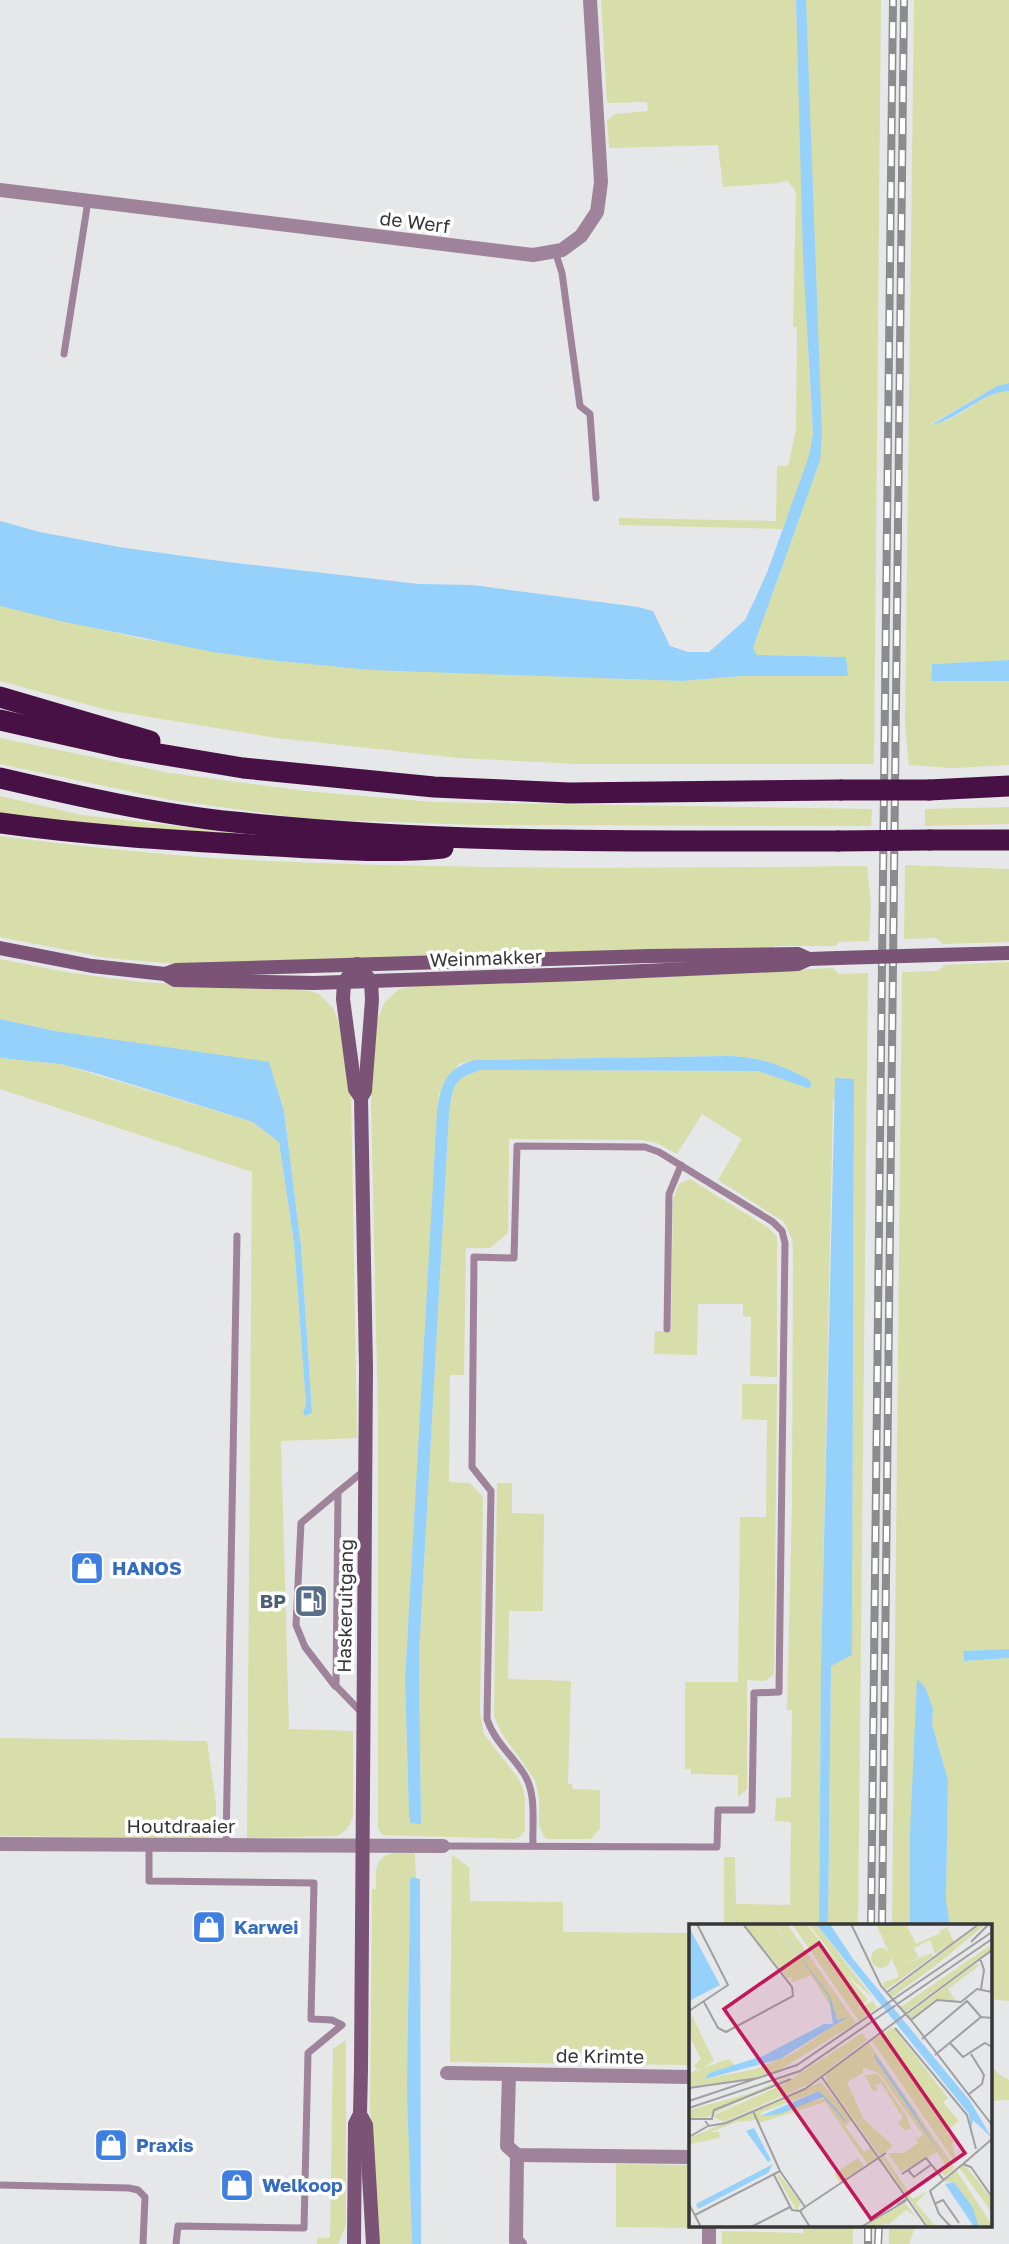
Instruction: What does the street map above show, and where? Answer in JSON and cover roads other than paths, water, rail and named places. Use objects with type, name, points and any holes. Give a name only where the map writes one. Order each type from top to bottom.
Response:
[{"type":"highway","points":[[0,697],[243,768]]},
{"type":"highway","points":[[0,720],[124,748],[243,768],[434,787],[569,793],[929,790],[1009,786]]},
{"type":"highway","points":[[0,778],[86,798],[233,822],[507,841],[1009,840]]},
{"type":"highway","points":[[0,823],[176,840],[402,852],[507,841]]},
{"type":"main road","name":"Weinmakker","points":[[0,948],[92,966],[165,974],[175,980],[228,982],[344,982],[711,969],[798,964],[809,959],[1009,953]]},
{"type":"main road","name":"Weinmakker","points":[[165,974],[176,970],[713,955],[798,954],[809,959]]},
{"type":"main road","points":[[344,982],[357,964],[371,981]]},
{"type":"main road","name":"Haskeruitgang","points":[[354,2244],[355,2124],[360,2114],[366,1469],[361,1098],[365,1091],[371,981]]},
{"type":"main road","name":"Haskeruitgang","points":[[344,982],[343,999],[355,1089],[361,1098]]},
{"type":"main road","name":"Haskeruitgang","points":[[360,2114],[366,2125],[373,2244]]},
{"type":"street","name":"de Werf","points":[[0,190],[533,256],[562,250],[581,236],[597,212],[601,182],[590,0]]},
{"type":"street","name":"Houtdraaier","points":[[0,1844],[443,1846]]},
{"type":"street","name":"de Krimte","points":[[447,2073],[689,2077]]},
{"type":"street","points":[[509,2074],[508,2146],[517,2155],[689,2157]]},
{"type":"street","points":[[517,2155],[516,2241],[520,2244]]},
{"type":"street","points":[[709,2226],[709,2244]]},
{"type":"lane","points":[[64,354],[88,201]]},
{"type":"lane","points":[[555,251],[562,273],[580,406],[590,414],[596,498]]},
{"type":"lane","points":[[443,1846],[717,1847],[719,1810],[752,1810],[754,1693],[779,1692],[785,1242],[782,1231],[773,1223],[660,1152],[645,1147],[517,1146],[514,1258],[474,1257],[472,1467],[491,1491],[487,1718],[495,1736],[530,1785],[533,1846]]},
{"type":"lane","points":[[667,1329],[669,1194],[681,1165]]},
{"type":"lane","points":[[226,1845],[237,1236]]},
{"type":"lane","points":[[363,1715],[305,1647],[296,1625],[301,1524],[366,1469]]},
{"type":"lane","points":[[336,1686],[338,1492]]},
{"type":"lane","points":[[149,1845],[149,1881],[314,1883],[312,2019],[361,2026]]},
{"type":"lane","points":[[176,2244],[178,2227],[304,2228],[308,2053],[342,2025]]},
{"type":"lane","points":[[0,2185],[138,2190],[145,2197],[143,2244]]},
{"type":"water","points":[[796,0],[806,0],[822,434],[820,461],[753,648],[757,655],[846,657],[848,676],[742,676],[682,681],[371,670],[213,652],[0,606],[0,521],[40,532],[119,547],[227,562],[419,584],[473,585],[638,607],[653,611],[670,646],[688,652],[709,652],[745,620],[756,597],[809,456],[813,434],[803,257]]},
{"type":"water","points":[[1009,383],[1009,391],[989,396],[951,418],[931,425],[997,386]]},
{"type":"water","points":[[1009,660],[1009,681],[931,681],[932,664]]},
{"type":"water","points":[[0,1019],[55,1031],[269,1062],[284,1111],[301,1246],[312,1413],[305,1416],[303,1412],[306,1405],[294,1243],[279,1142],[253,1122],[95,1073],[60,1064],[0,1058]]},
{"type":"water","points":[[728,1056],[778,1065],[808,1079],[811,1087],[758,1071],[481,1070],[459,1080],[453,1090],[449,1114],[419,1655],[421,1824],[411,1823],[405,1680],[437,1112],[443,1085],[457,1067],[475,1060]]},
{"type":"water","points":[[835,1078],[854,1079],[852,1655],[831,1666],[828,1924],[819,1924],[821,1665]]},
{"type":"water","points":[[1009,1649],[1009,1658],[964,1661],[963,1651]]},
{"type":"water","points":[[917,1679],[925,1687],[933,1708],[932,1724],[948,1780],[946,1901],[950,1924],[910,1924],[910,1833]]},
{"type":"water","points":[[412,1877],[420,1879],[421,2244],[412,2244],[407,2091]]},
{"type":"railway","points":[[871,1924],[893,0]]},
{"type":"railway","points":[[882,1924],[904,0]]},
{"type":"railway","points":[[868,2226],[868,2244]]},
{"type":"railway","points":[[878,2244],[879,2226]]},
{"type":"place","name":"HANOS","points":[[87,1568]]},
{"type":"place","name":"BP","points":[[311,1601]]},
{"type":"place","name":"Karwei","points":[[209,1927]]},
{"type":"place","name":"Praxis","points":[[111,2145]]},
{"type":"place","name":"Welkoop","points":[[237,2185]]}]
